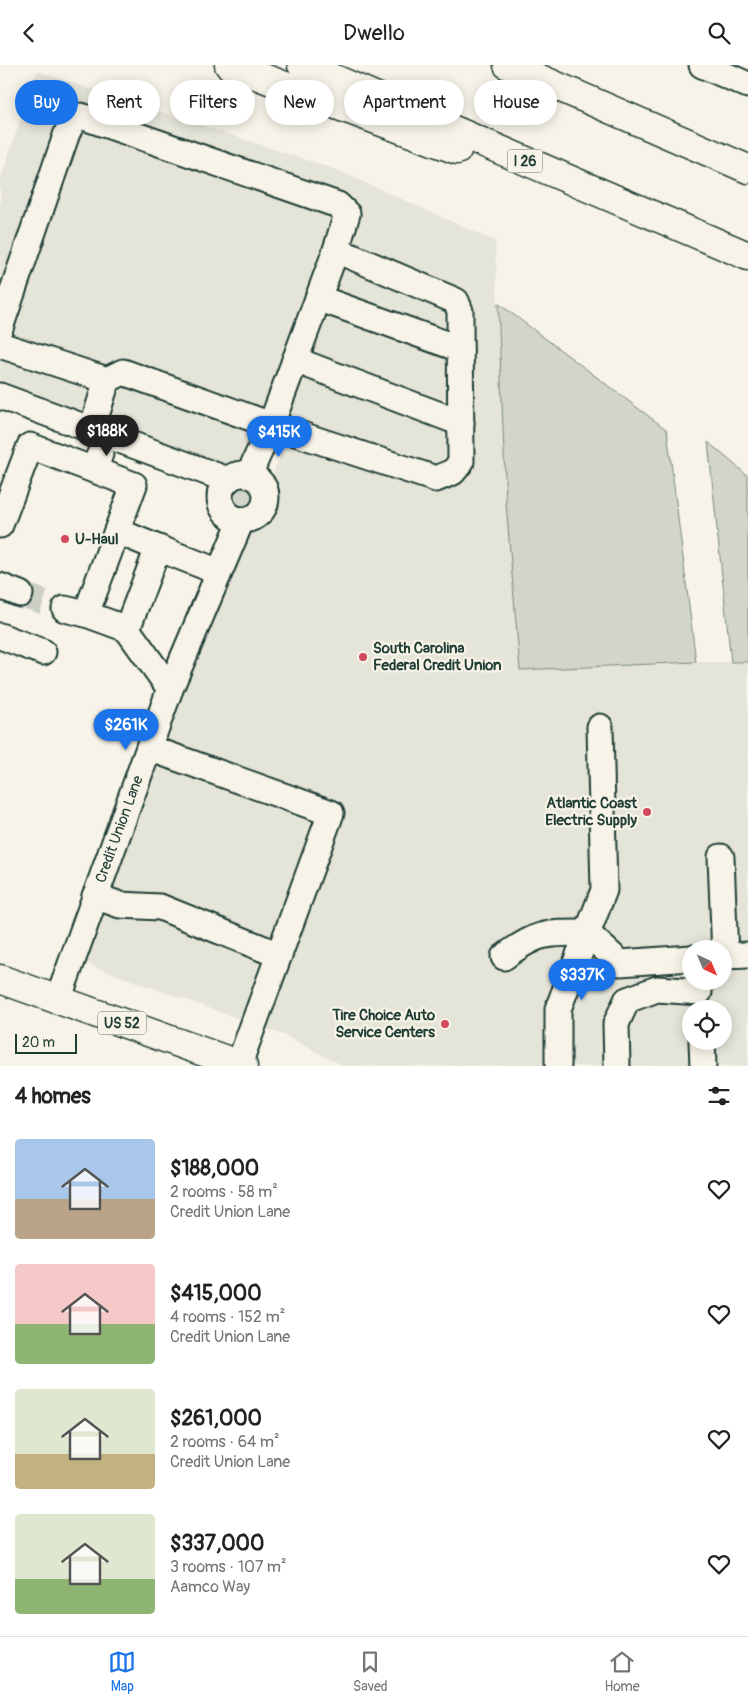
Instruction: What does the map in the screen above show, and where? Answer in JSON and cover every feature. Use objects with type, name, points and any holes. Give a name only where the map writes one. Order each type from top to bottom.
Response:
[{"type":"main road","points":[[229,65],[565,190],[660,219]]},
{"type":"main road","name":"I 26","points":[[302,65],[748,257]]},
{"type":"main road","points":[[508,65],[748,169]]},
{"type":"main road","points":[[548,65],[667,134]]},
{"type":"main road","name":"US 52","points":[[0,979],[241,1065]]},
{"type":"street","points":[[702,65],[748,85]]},
{"type":"street","points":[[0,328],[67,133],[73,121],[81,116],[338,205],[347,214],[336,250],[272,425],[238,477],[222,486],[220,501],[227,514],[241,521],[256,517],[265,505],[265,490],[256,478],[238,477],[100,432],[0,396]]},
{"type":"street","points":[[0,345],[107,380],[123,372],[272,425],[436,479],[453,472],[461,462],[460,311],[456,301],[336,250]]},
{"type":"street","points":[[318,298],[460,349]]},
{"type":"street","points":[[296,360],[461,423]]},
{"type":"street","points":[[94,470],[107,380]]},
{"type":"street","points":[[0,525],[30,446],[134,485],[117,531],[75,612],[127,629],[170,689]]},
{"type":"street","name":"Credit Union Lane","points":[[58,1000],[170,689],[241,521]]},
{"type":"street","points":[[117,531],[219,572]]},
{"type":"street","points":[[127,629],[158,548]]},
{"type":"street","points":[[0,635],[43,652]]},
{"type":"street","points":[[558,1066],[558,1009],[604,890],[600,727]]},
{"type":"street","points":[[148,747],[331,813],[241,1065]]},
{"type":"street","points":[[721,857],[730,940]]},
{"type":"street","points":[[95,896],[120,905],[160,907],[279,955]]},
{"type":"street","points":[[504,957],[527,939],[551,933],[587,933],[620,963],[682,959]]},
{"type":"street","points":[[617,1066],[616,1024],[627,1000],[656,989],[698,994]]},
{"type":"street","points":[[702,1050],[703,1066]]},
{"type":"shaded area","points":[[37,71],[64,80],[34,80]]},
{"type":"shaded area","points":[[78,85],[88,88],[88,125],[160,125],[160,112],[170,115],[170,125],[201,125],[337,170],[495,241],[506,503],[680,662],[748,662],[748,1066],[344,1066],[286,1036],[73,959],[247,539],[277,509],[269,482],[286,443],[258,432],[243,464],[236,463],[222,469],[0,394],[0,180],[19,125],[78,125]]},
{"type":"shaded area","points":[[498,303],[667,430],[696,662],[520,670],[506,503]]},
{"type":"shaded area","points":[[708,442],[748,476],[748,662],[731,662]]},
{"type":"shaded area","points":[[243,486],[251,489],[254,497],[251,505],[243,508],[235,505],[232,497],[235,489]]},
{"type":"tunnel","points":[[20,594],[65,609]]},
{"type":"place","name":"U-Haul","points":[[65,539]]},
{"type":"place","name":"South Carolina Federal Credit Union","points":[[363,657]]},
{"type":"place","name":"Atlantic Coast Electric Supply","points":[[647,812]]},
{"type":"place","name":"Tire Choice Auto Service Centers","points":[[445,1024]]}]
